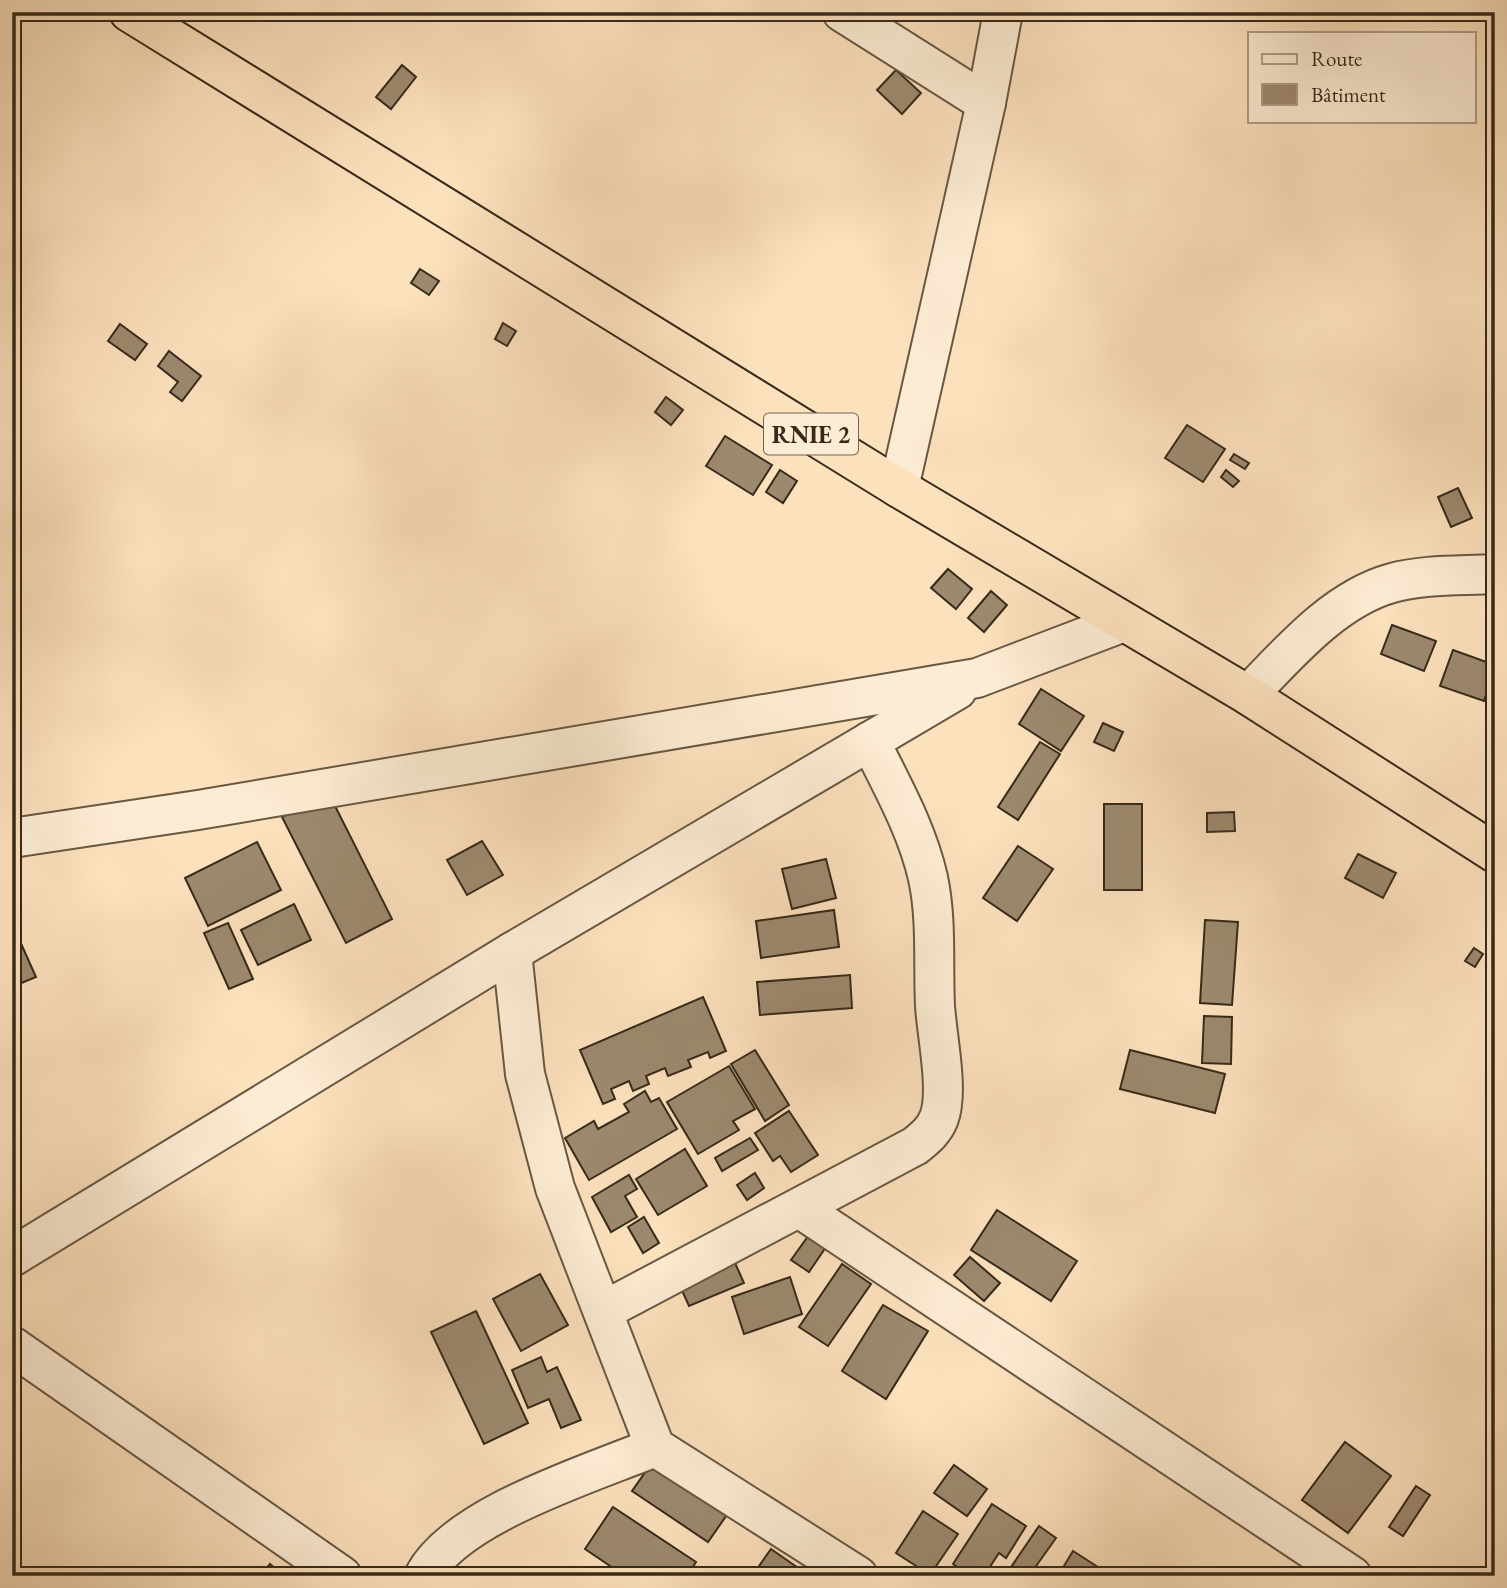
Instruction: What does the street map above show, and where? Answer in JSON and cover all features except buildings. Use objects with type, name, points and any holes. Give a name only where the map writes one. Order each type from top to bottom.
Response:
[{"type":"highway","name":"RNIE 2","points":[[129,12],[899,488],[1248,695],[1495,853]]},
{"type":"street","points":[[842,12],[986,103]]},
{"type":"street","points":[[899,488],[986,103],[1003,12]]},
{"type":"street","points":[[1248,695],[1315,626],[1378,588],[1416,579],[1495,574]]},
{"type":"street","points":[[12,1257],[512,952],[977,678],[1124,622]]},
{"type":"street","points":[[12,838],[198,810],[977,678]]},
{"type":"street","points":[[603,1311],[915,1146],[931,1133],[940,1117],[942,1093],[934,927],[928,879],[913,828],[870,741]]},
{"type":"street","points":[[512,952],[525,1074],[555,1188],[655,1447],[858,1576]]},
{"type":"street","points":[[799,1208],[1352,1576]]},
{"type":"street","points":[[12,1346],[342,1576]]},
{"type":"street","points":[[424,1576],[438,1554],[475,1525],[655,1447]]}]
